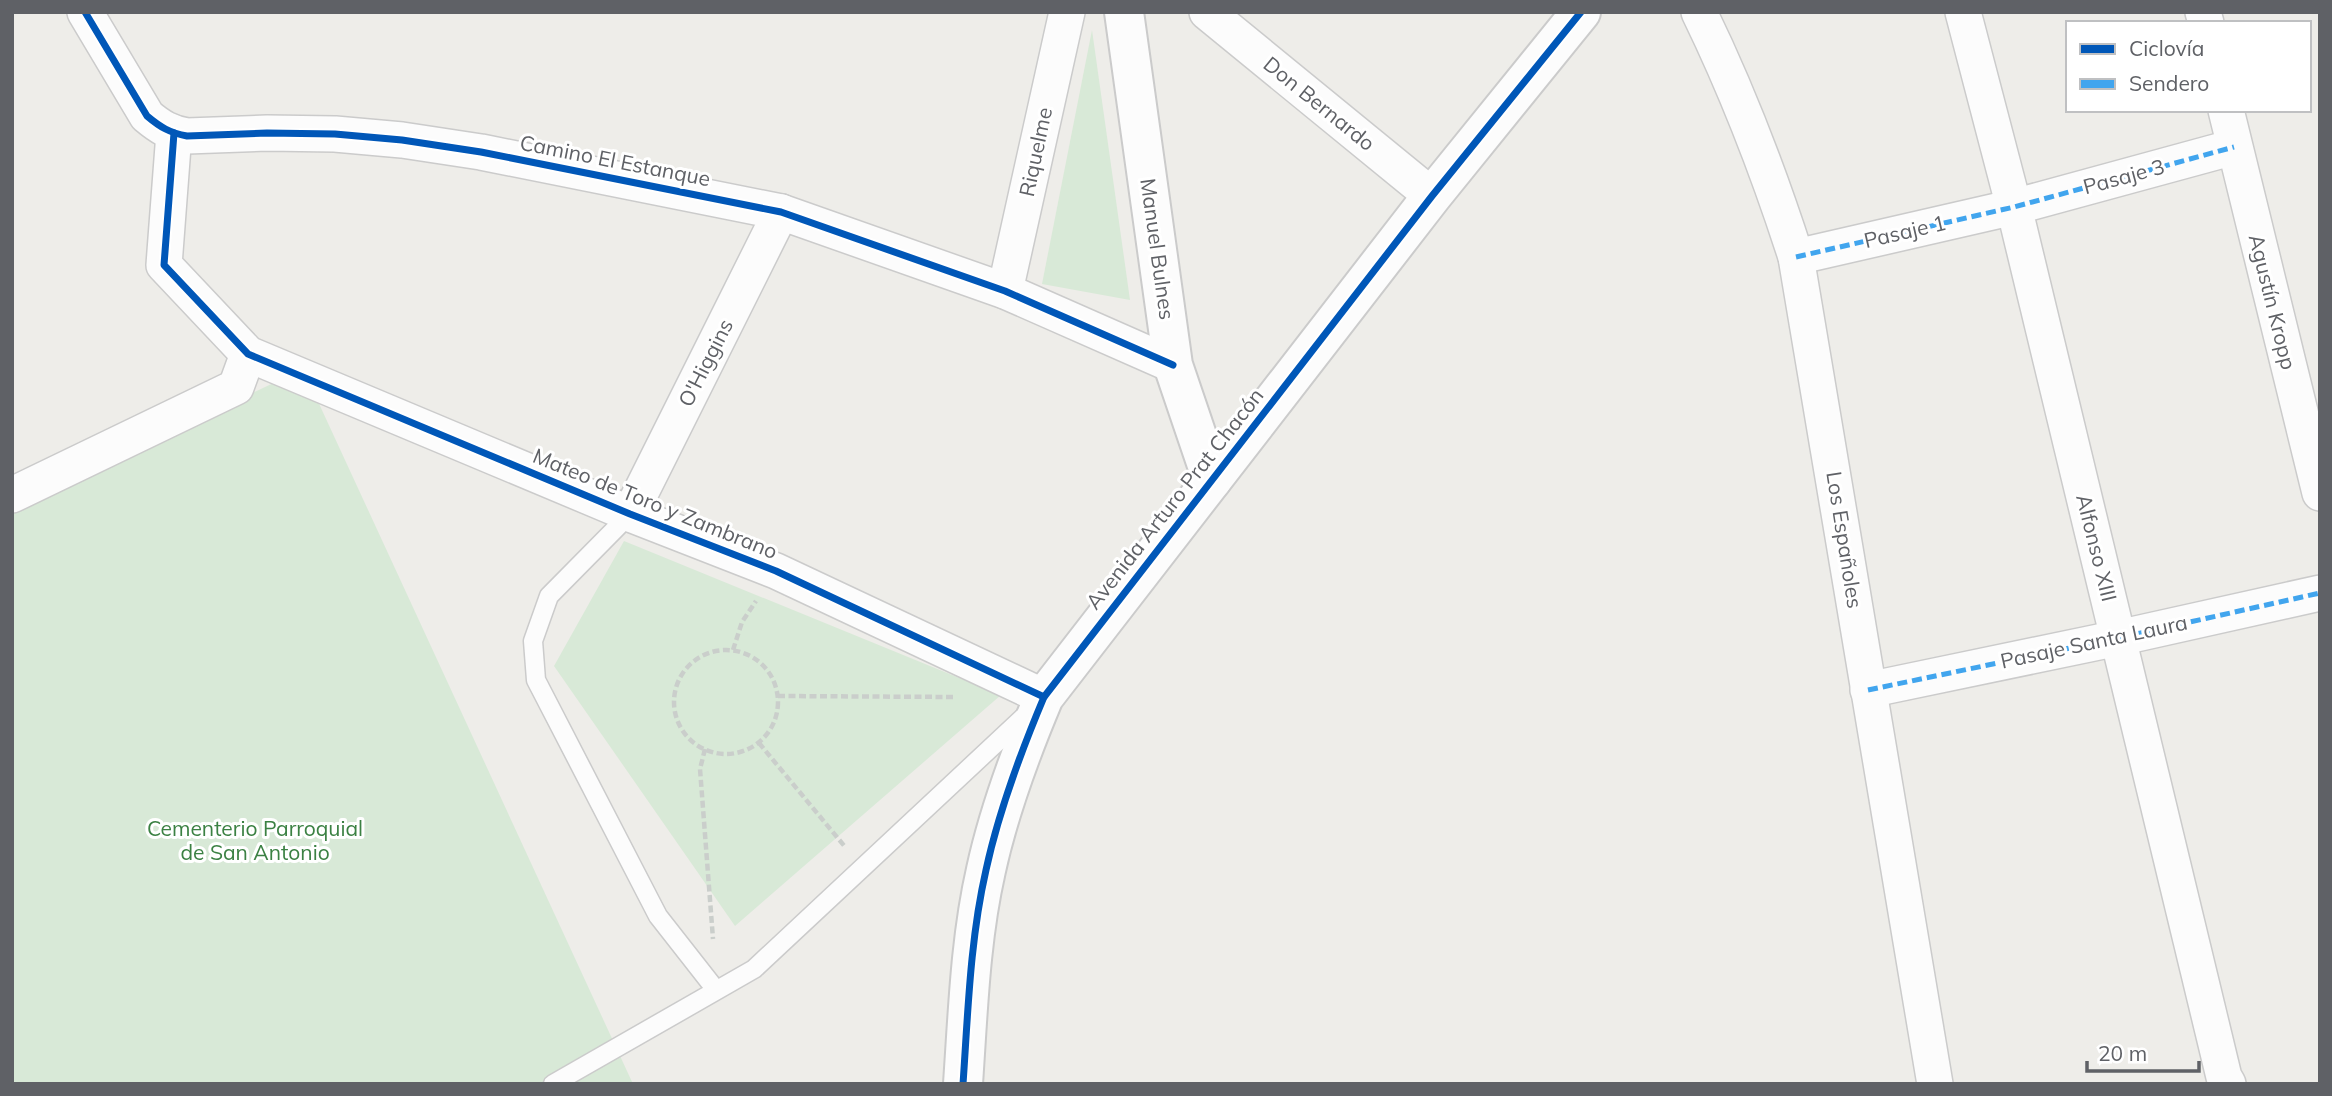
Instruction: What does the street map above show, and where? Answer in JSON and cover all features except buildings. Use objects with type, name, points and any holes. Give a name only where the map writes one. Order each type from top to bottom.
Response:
[{"type":"street","points":[[12,495],[236,387],[248,354],[164,265],[174,133],[147,116],[85,12]]},
{"type":"street","name":"Riquelme","points":[[1005,291],[1066,12]]},
{"type":"street","name":"Manuel Bulnes","points":[[1124,12],[1173,365],[1212,480]]},
{"type":"street","name":"Don Bernardo","points":[[1207,12],[1432,196]]},
{"type":"street","name":"Avenida Arturo Prat Chacón","points":[[962,1084],[976,922],[986,872],[1018,759],[1044,698],[1432,196],[1581,12]]},
{"type":"street","name":"Los Españoles","points":[[1699,12],[1748,119],[1774,187],[1796,257],[1935,1084]]},
{"type":"street","name":"Alfonso XIII","points":[[1963,12],[2014,207],[2228,1084]]},
{"type":"street","name":"Agustín Kropp","points":[[2225,112],[2320,493]]},
{"type":"street","name":"Camino El Estanque","points":[[174,133],[187,136],[335,134],[402,140],[481,152],[781,212],[1005,291],[1173,365]]},
{"type":"street","name":"Pasaje 3","points":[[2014,207],[2234,147]]},
{"type":"street","name":"Pasaje 1","points":[[1796,257],[2014,207]]},
{"type":"street","name":"O'Higgins","points":[[630,514],[781,212]]},
{"type":"street","name":"Mateo de Toro y Zambrano","points":[[248,354],[630,514],[776,571],[1044,698]]},
{"type":"street","name":"Pasaje Santa Laura","points":[[1868,690],[2320,593]]},
{"type":"lane","points":[[630,514],[549,597],[533,641],[536,680],[658,916],[716,990]]},
{"type":"lane","points":[[553,1084],[754,969],[1044,698]]},
{"type":"path","points":[[733,650],[742,622],[776,571]]},
{"type":"path","points":[[733,650],[749,655],[763,665],[773,679],[778,696],[777,713],[771,729],[759,743],[744,751],[727,754],[705,749],[684,732],[676,717],[674,700],[678,683],[686,669],[699,657],[715,651],[733,650]]},
{"type":"path","points":[[778,696],[964,697]]},
{"type":"path","points":[[759,743],[862,867]]},
{"type":"path","points":[[705,749],[700,769],[716,990]]},
{"type":"green space","points":[[1092,30],[1130,300],[1042,284]]},
{"type":"green space","name":"Cementerio Parroquial de San Antonio","points":[[303,369],[633,1084],[12,1084],[12,507]]},
{"type":"green space","points":[[624,541],[1001,695],[735,926],[554,666]]},
{"type":"marked path","points":[[1796,257],[2014,207],[2234,147]]},
{"type":"marked path","points":[[1868,690],[2320,593]]},
{"type":"cycle path","points":[[85,12],[147,116],[175,133],[187,136],[335,134],[402,140],[481,152],[781,212],[1005,291],[1173,365]]},
{"type":"cycle path","points":[[963,1084],[973,949],[986,870],[1011,782],[1044,697],[1432,196],[1581,12]]},
{"type":"cycle path","points":[[174,133],[164,265],[248,354],[630,514],[776,571],[1044,697]]}]
